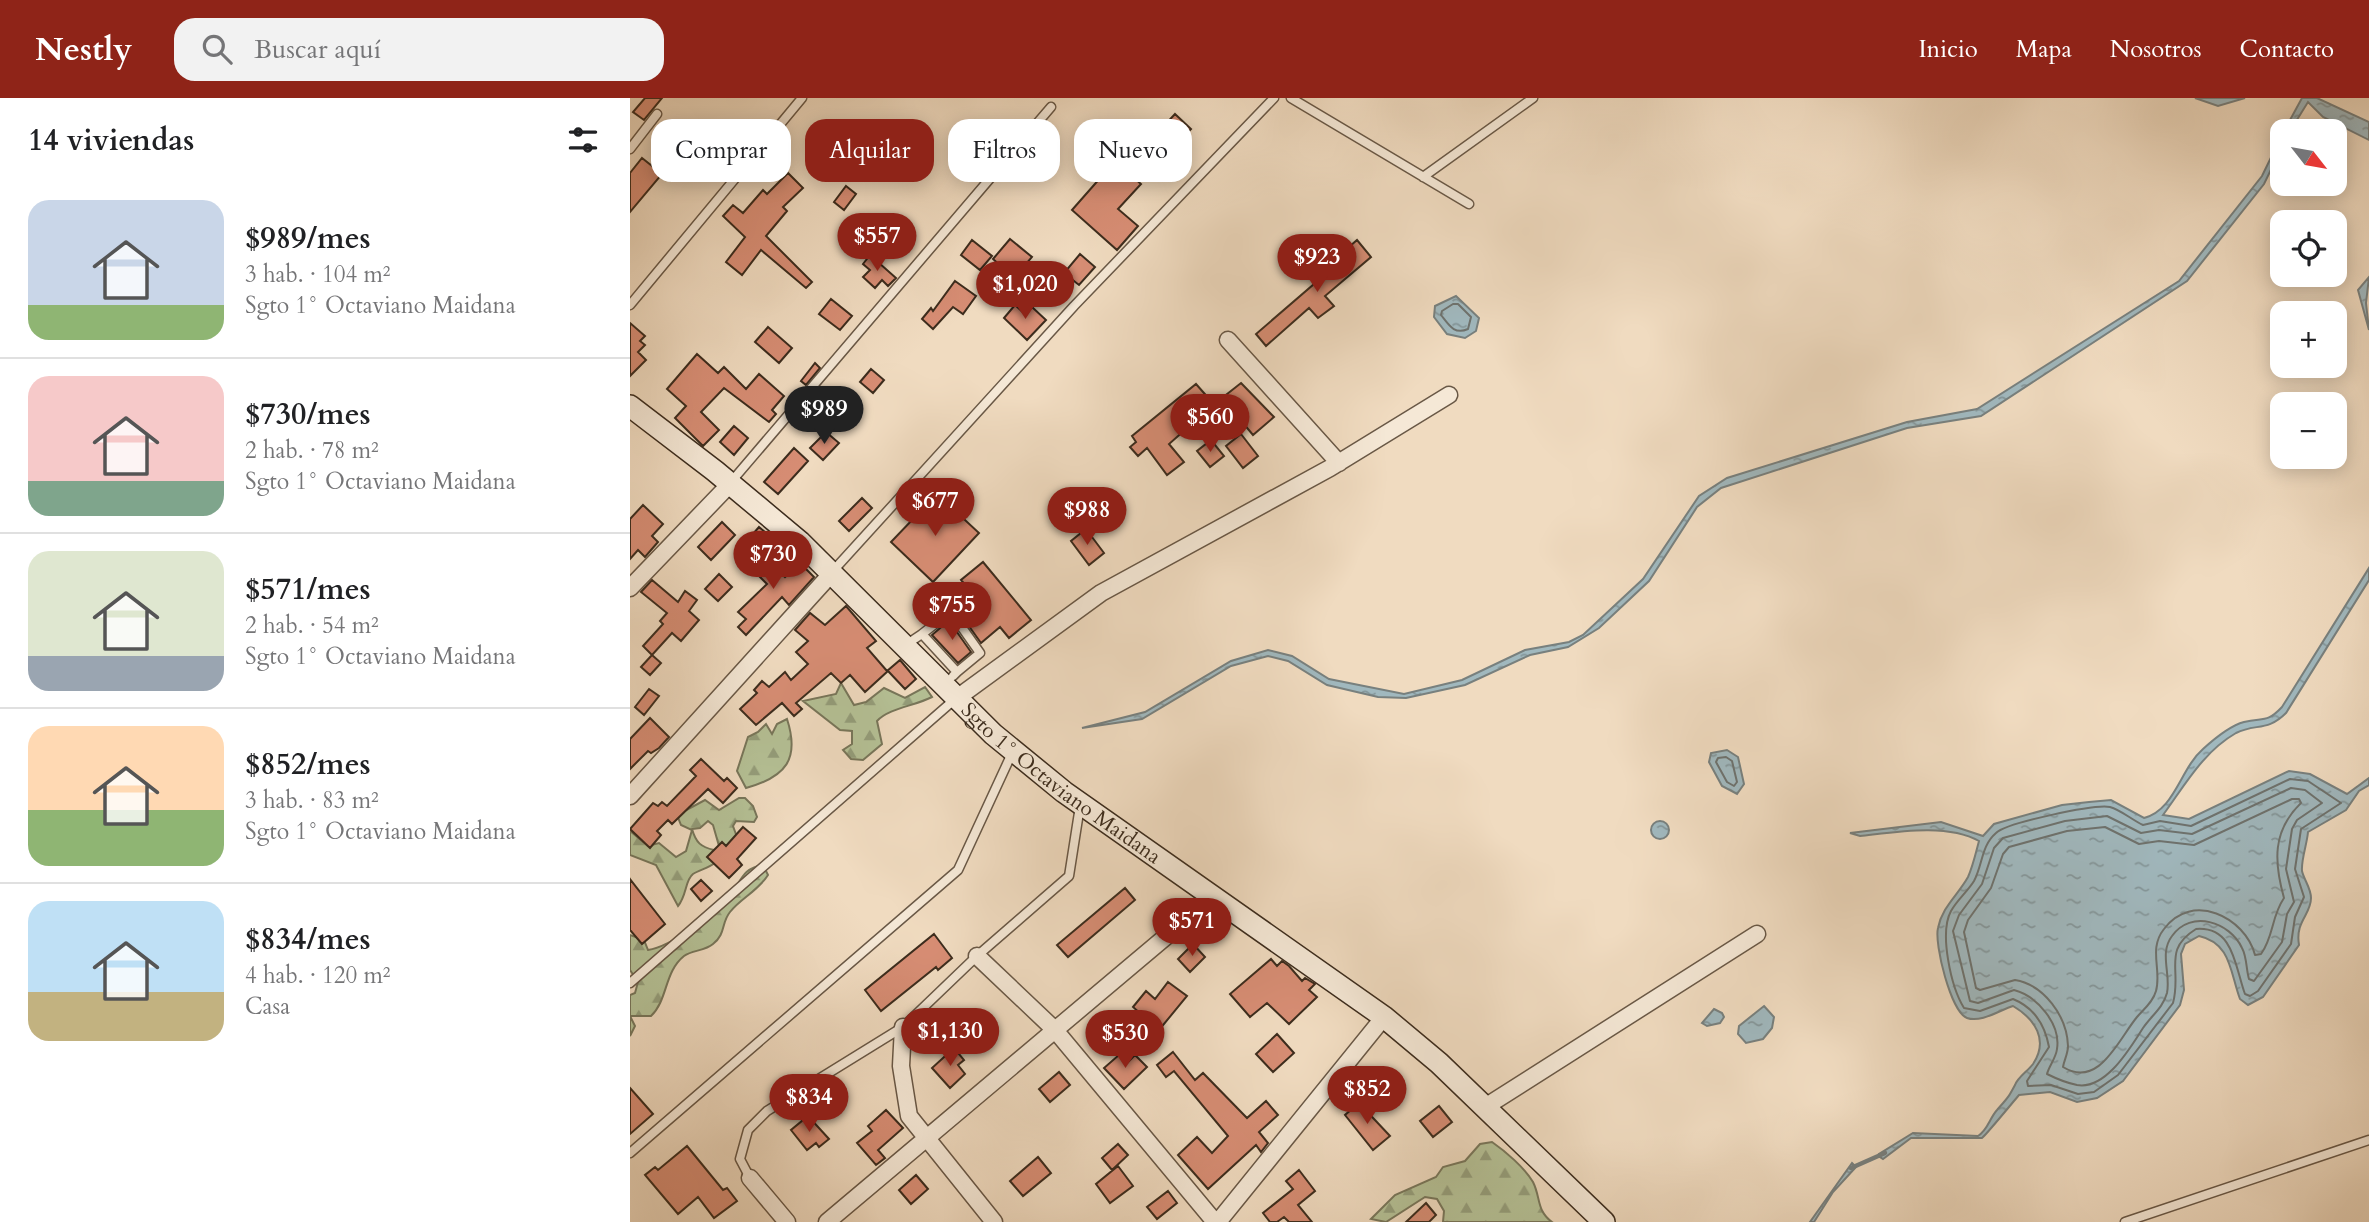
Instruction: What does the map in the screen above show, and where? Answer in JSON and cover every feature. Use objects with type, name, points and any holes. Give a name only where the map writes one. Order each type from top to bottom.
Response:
[{"type":"main road","name":"Sgto 1° Octaviano Maidana","points":[[630,406],[730,484],[800,542],[831,574],[914,640],[1013,751],[1080,803],[1384,1017],[1439,1063],[1604,1222]]},
{"type":"street","points":[[1228,340],[1339,463]]},
{"type":"street","points":[[952,685],[1101,593],[1339,463],[1449,395]]},
{"type":"street","points":[[630,588],[730,484]]},
{"type":"street","points":[[630,796],[831,574]]},
{"type":"street","points":[[827,1222],[1213,897]]},
{"type":"street","points":[[1485,1107],[1757,934]]},
{"type":"street","points":[[977,956],[1055,1030],[1217,1222],[1384,1017]]},
{"type":"street","points":[[903,1027],[901,1066],[909,1116],[994,1222]]},
{"type":"street","points":[[750,1178],[787,1222]]},
{"type":"lane","points":[[630,305],[802,98]]},
{"type":"lane","points":[[831,574],[1074,306],[1274,98]]},
{"type":"lane","points":[[1291,98],[1469,204]]},
{"type":"lane","points":[[1423,177],[1534,98]]},
{"type":"lane","points":[[730,484],[1051,107]]},
{"type":"lane","points":[[630,149],[657,114]]},
{"type":"lane","points":[[630,983],[952,685],[980,653],[957,619],[944,616],[914,640]]},
{"type":"lane","points":[[630,1153],[958,870],[1013,751]]},
{"type":"lane","points":[[750,1178],[740,1159],[748,1130],[767,1111],[903,1027],[977,956],[1069,876],[1080,803]]},
{"type":"lane","points":[[2125,1222],[2369,1140]]},
{"type":"green space","points":[[841,683],[854,705],[866,702],[884,688],[905,698],[925,687],[932,697],[882,717],[877,721],[882,744],[863,760],[851,759],[843,750],[852,744],[852,731],[840,730],[803,701],[836,694]]},
{"type":"green space","points":[[787,719],[792,745],[786,764],[771,778],[746,788],[737,771],[748,737],[766,724],[772,734],[777,724]]},
{"type":"green space","points":[[739,798],[745,798],[753,806],[757,817],[754,822],[736,821],[733,826],[737,837],[730,846],[719,846],[713,825],[708,821],[700,828],[692,829],[700,844],[714,850],[715,863],[690,877],[678,906],[656,865],[630,855],[630,831],[648,846],[659,843],[676,857],[686,851],[692,830],[681,825],[677,815],[705,800],[719,810]]},
{"type":"green space","points":[[763,865],[768,875],[730,912],[722,932],[713,944],[687,954],[678,963],[669,978],[661,1002],[651,1016],[630,1016],[630,995],[635,993],[638,982],[630,970],[630,935],[644,940],[648,950],[669,942],[718,909],[748,871]]},
{"type":"green space","points":[[630,1016],[635,1026],[630,1036]]},
{"type":"green space","points":[[1492,1142],[1514,1160],[1533,1182],[1541,1208],[1552,1222],[1443,1222],[1444,1211],[1437,1199],[1425,1197],[1386,1222],[1371,1219],[1395,1195],[1436,1177],[1443,1167],[1465,1161],[1480,1144]]},
{"type":"water","points":[[2195,98],[2245,98],[2218,106]]},
{"type":"water","points":[[2302,98],[2317,98],[2369,122],[2369,140],[2347,129],[2347,119],[2327,119],[2308,102],[2297,119],[2291,119]]},
{"type":"water","points":[[2270,160],[2270,172],[2264,184],[2187,281],[1981,416],[1907,428],[1721,488],[1697,507],[1649,581],[1599,628],[1568,647],[1530,655],[1465,685],[1406,698],[1378,697],[1327,685],[1288,661],[1268,656],[1231,666],[1142,719],[1082,728],[1145,712],[1231,661],[1268,650],[1292,656],[1329,679],[1404,694],[1462,680],[1525,650],[1569,642],[1583,635],[1643,579],[1699,496],[1727,478],[1907,422],[1977,409],[2179,281],[2262,176]]},
{"type":"water","points":[[2369,277],[2366,303],[2369,330],[2358,290]]},
{"type":"water","points":[[1456,296],[1479,318],[1476,331],[1465,338],[1447,334],[1434,317],[1435,306]]},
{"type":"water","points":[[2369,568],[2369,580],[2286,713],[2273,723],[2243,730],[2224,741],[2195,770],[2163,815],[2189,819],[2289,771],[2310,774],[2347,794],[2369,778],[2369,785],[2359,791],[2346,810],[2308,832],[2302,871],[2310,891],[2309,909],[2299,930],[2299,945],[2263,997],[2248,1005],[2240,999],[2223,952],[2218,945],[2199,936],[2185,944],[2181,954],[2184,990],[2180,1005],[2123,1081],[2097,1098],[2077,1102],[2050,1092],[2019,1095],[1982,1138],[1911,1138],[1883,1159],[1880,1157],[1879,1154],[1913,1133],[1981,1134],[2018,1079],[2033,1064],[2038,1055],[2040,1039],[2028,1017],[2013,1006],[1984,1017],[1967,1018],[1955,1004],[1945,977],[1937,936],[1938,928],[1947,907],[1968,877],[1979,841],[1966,835],[1937,830],[1860,836],[1850,833],[1941,822],[1983,836],[1994,824],[2062,805],[2111,800],[2144,818],[2154,814],[2170,798],[2195,757],[2212,741],[2233,726],[2268,718],[2282,707]]},
{"type":"water","points":[[1727,750],[1738,757],[1744,784],[1737,794],[1722,786],[1709,762],[1711,753]]},
{"type":"water","points":[[1660,821],[1668,826],[1669,830],[1664,838],[1660,839],[1652,834],[1651,830],[1656,822]]},
{"type":"water","points":[[1764,1006],[1774,1017],[1772,1028],[1763,1039],[1746,1043],[1738,1034],[1739,1026]]},
{"type":"water","points":[[1714,1009],[1724,1017],[1720,1023],[1707,1026],[1702,1023]]},
{"type":"water","points":[[1852,1163],[1856,1167],[1833,1192],[1814,1222],[1810,1222]]},
{"type":"building","points":[[645,98],[662,98],[644,120],[633,112]]},
{"type":"building","points":[[642,158],[651,165],[651,182],[655,182],[630,212],[630,173]]},
{"type":"building","points":[[791,176],[803,188],[783,207],[787,211],[766,236],[812,282],[806,288],[761,250],[742,275],[726,262],[745,237],[723,216],[733,205],[743,213],[763,190],[767,194],[779,182],[791,182]]},
{"type":"building","points":[[1097,182],[1141,184],[1118,209],[1138,226],[1117,250],[1072,210]]},
{"type":"building","points":[[846,186],[856,194],[844,210],[834,202]]},
{"type":"building","points":[[1010,239],[1032,257],[1014,278],[993,259]]},
{"type":"building","points":[[972,240],[992,256],[980,270],[961,255]]},
{"type":"building","points":[[1357,240],[1371,257],[1325,296],[1334,306],[1318,318],[1309,308],[1266,346],[1256,334],[1343,259],[1340,255]]},
{"type":"building","points":[[1080,254],[1095,267],[1079,285],[1064,273]]},
{"type":"building","points":[[870,255],[896,278],[888,286],[882,280],[875,288],[863,277],[870,270],[863,264]]},
{"type":"building","points":[[955,281],[976,296],[963,314],[953,307],[933,329],[922,319],[931,308],[933,311]]},
{"type":"building","points":[[831,299],[852,316],[840,330],[819,314]]},
{"type":"building","points":[[1015,305],[1026,315],[1032,307],[1046,320],[1027,340],[1004,318]]},
{"type":"building","points":[[630,323],[645,336],[640,341],[645,345],[638,352],[646,360],[630,376]]},
{"type":"building","points":[[768,327],[792,348],[779,363],[755,342]]},
{"type":"building","points":[[697,354],[718,373],[724,367],[746,389],[759,374],[784,396],[772,410],[776,414],[769,422],[724,388],[701,412],[719,430],[703,446],[675,418],[686,406],[667,389]]},
{"type":"building","points":[[815,363],[820,368],[806,385],[801,381]]},
{"type":"building","points":[[871,369],[884,380],[873,393],[860,382]]},
{"type":"building","points":[[1241,383],[1274,417],[1253,435],[1233,411],[1223,419],[1212,406]]},
{"type":"building","points":[[1196,384],[1211,401],[1192,417],[1195,421],[1169,444],[1184,462],[1167,475],[1147,448],[1138,456],[1130,447],[1136,442],[1132,436]]},
{"type":"building","points":[[734,426],[748,438],[734,455],[720,442]]},
{"type":"building","points":[[826,432],[839,443],[823,460],[810,448]]},
{"type":"building","points":[[1241,434],[1258,456],[1243,468],[1226,446]]},
{"type":"building","points":[[1211,440],[1224,456],[1210,467],[1197,451]]},
{"type":"building","points":[[794,448],[808,461],[778,494],[764,482]]},
{"type":"building","points":[[937,494],[979,533],[933,582],[891,542]]},
{"type":"building","points":[[862,498],[872,508],[849,531],[839,521]]},
{"type":"building","points":[[643,505],[663,524],[652,536],[658,542],[645,557],[638,550],[630,559],[630,519]]},
{"type":"building","points":[[722,522],[735,535],[711,560],[698,547]]},
{"type":"building","points":[[759,527],[773,539],[760,555],[745,543]]},
{"type":"building","points":[[1086,529],[1104,553],[1089,565],[1071,541]]},
{"type":"building","points":[[763,556],[785,577],[800,563],[814,577],[789,605],[782,597],[746,635],[738,627],[746,619],[738,612],[767,584],[751,568]]},
{"type":"building","points":[[983,562],[1031,620],[1009,638],[1000,627],[981,643],[961,615],[953,611],[973,594],[961,580]]},
{"type":"building","points":[[719,574],[732,587],[718,601],[705,589]]},
{"type":"building","points":[[652,580],[678,602],[685,591],[697,600],[689,611],[699,620],[681,641],[672,633],[652,655],[643,646],[663,624],[660,621],[667,613],[641,592]]},
{"type":"building","points":[[846,606],[876,641],[867,648],[887,671],[900,660],[916,679],[905,689],[888,671],[865,692],[850,675],[841,683],[831,673],[796,703],[802,709],[794,716],[782,703],[756,725],[740,709],[757,693],[754,690],[762,681],[769,687],[785,672],[791,680],[808,664],[796,652],[808,641],[795,630],[810,613],[825,625]]},
{"type":"building","points":[[946,623],[952,625],[971,652],[958,663],[932,635]]},
{"type":"building","points":[[652,655],[661,663],[650,675],[641,667]]},
{"type":"building","points":[[649,689],[659,696],[644,715],[635,707]]},
{"type":"building","points":[[650,718],[669,737],[659,748],[651,753],[648,751],[630,769],[630,739]]},
{"type":"building","points":[[701,759],[724,781],[727,778],[737,788],[723,803],[708,789],[672,824],[668,820],[657,831],[661,835],[650,848],[630,829],[653,803],[658,806],[662,802],[667,806],[696,776],[690,770]]},
{"type":"building","points":[[743,827],[756,838],[737,859],[742,865],[729,878],[707,857],[722,842],[726,846]]},
{"type":"building","points":[[630,879],[665,924],[642,944],[630,930]]},
{"type":"building","points":[[701,880],[712,891],[701,901],[691,889]]},
{"type":"building","points":[[1125,888],[1135,900],[1068,957],[1057,945]]},
{"type":"building","points":[[934,934],[952,958],[938,970],[936,967],[881,1011],[865,990]]},
{"type":"building","points":[[1193,944],[1205,957],[1190,972],[1178,959]]},
{"type":"building","points":[[1271,959],[1277,966],[1282,961],[1302,981],[1305,978],[1315,984],[1309,990],[1317,997],[1289,1024],[1267,1003],[1250,1017],[1230,994]]},
{"type":"building","points":[[1168,982],[1187,996],[1159,1030],[1133,1007],[1146,991],[1155,999]]},
{"type":"building","points":[[1277,1034],[1294,1053],[1273,1072],[1256,1054]]},
{"type":"building","points":[[954,1048],[964,1060],[958,1065],[965,1074],[950,1088],[932,1068]]},
{"type":"building","points":[[1173,1052],[1195,1080],[1203,1073],[1247,1118],[1266,1101],[1278,1115],[1259,1132],[1268,1143],[1261,1152],[1256,1145],[1208,1189],[1178,1155],[1197,1137],[1212,1153],[1228,1136],[1174,1071],[1166,1077],[1157,1065]]},
{"type":"building","points":[[1120,1054],[1128,1062],[1135,1055],[1147,1067],[1124,1089],[1104,1068]]},
{"type":"building","points":[[1059,1072],[1070,1085],[1050,1102],[1039,1089]]},
{"type":"building","points":[[630,1088],[653,1114],[630,1134]]},
{"type":"building","points":[[1359,1103],[1390,1136],[1373,1150],[1345,1115]]},
{"type":"building","points":[[1439,1106],[1452,1122],[1433,1137],[1420,1121]]},
{"type":"building","points":[[886,1110],[903,1128],[878,1150],[885,1158],[876,1165],[857,1143],[872,1131],[868,1126]]},
{"type":"building","points":[[808,1116],[829,1139],[819,1147],[816,1143],[807,1150],[791,1130]]},
{"type":"building","points":[[1118,1144],[1128,1155],[1112,1170],[1102,1158]]},
{"type":"building","points":[[687,1146],[723,1190],[727,1188],[737,1201],[714,1218],[698,1197],[678,1214],[645,1175],[655,1167],[658,1170]]},
{"type":"building","points":[[1038,1157],[1051,1173],[1023,1196],[1010,1181]]},
{"type":"building","points":[[1118,1166],[1133,1186],[1110,1203],[1096,1184]]},
{"type":"building","points":[[1299,1170],[1315,1191],[1298,1205],[1312,1222],[1289,1222],[1284,1217],[1277,1222],[1270,1222],[1263,1213],[1293,1189],[1286,1181]]},
{"type":"building","points":[[916,1175],[928,1189],[911,1204],[899,1190]]},
{"type":"building","points":[[1168,1191],[1177,1203],[1157,1219],[1147,1207]]},
{"type":"building","points":[[1426,1203],[1436,1215],[1429,1222],[1406,1222]]},
{"type":"waterway","points":[[1851,1168],[1885,1153]]}]
